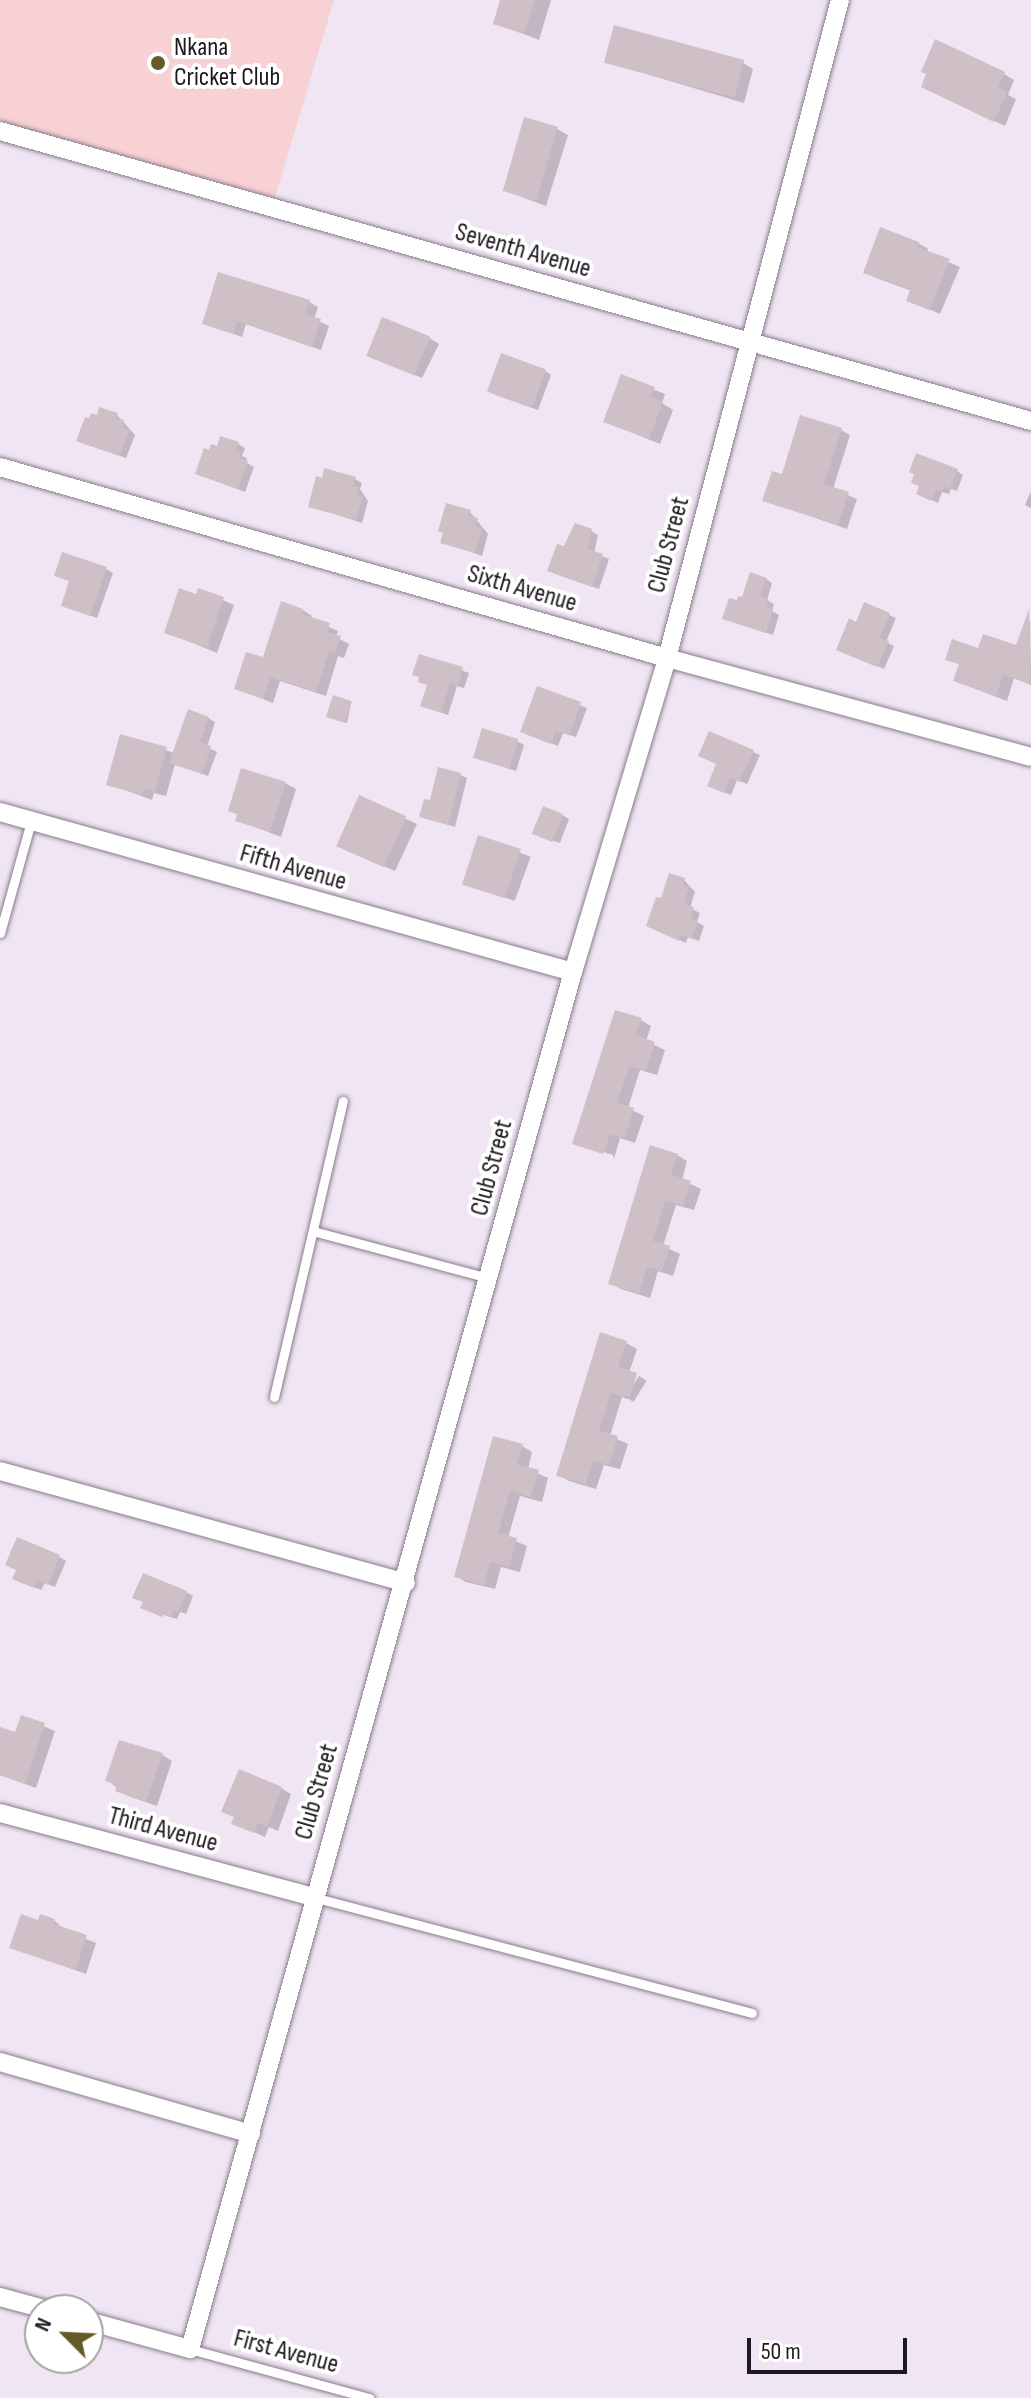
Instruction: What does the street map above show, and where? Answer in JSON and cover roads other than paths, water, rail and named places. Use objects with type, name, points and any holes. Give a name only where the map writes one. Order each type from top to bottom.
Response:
[{"type":"street","name":"Club Street","points":[[190,2349],[251,2134],[313,1897],[406,1583],[573,972],[667,658],[840,0]]},
{"type":"street","name":"Seventh Avenue","points":[[0,131],[1031,421]]},
{"type":"street","name":"Sixth Avenue","points":[[0,467],[667,658],[1031,757]]},
{"type":"street","name":"Fifth Avenue","points":[[0,812],[573,972]]},
{"type":"street","points":[[0,1471],[406,1583]]},
{"type":"street","name":"Third Avenue","points":[[0,1813],[313,1897]]},
{"type":"street","points":[[0,2062],[251,2134]]},
{"type":"street","points":[[0,2297],[24,2304]]},
{"type":"street","points":[[104,2325],[190,2349]]},
{"type":"lane","points":[[0,933],[31,821]]},
{"type":"lane","points":[[274,1397],[343,1101]]},
{"type":"lane","points":[[313,1231],[489,1278]]},
{"type":"lane","points":[[313,1897],[752,2013]]},
{"type":"lane","name":"First Avenue","points":[[190,2349],[369,2398]]},
{"type":"place","name":"Nkana Cricket Club","points":[[158,63]]}]
